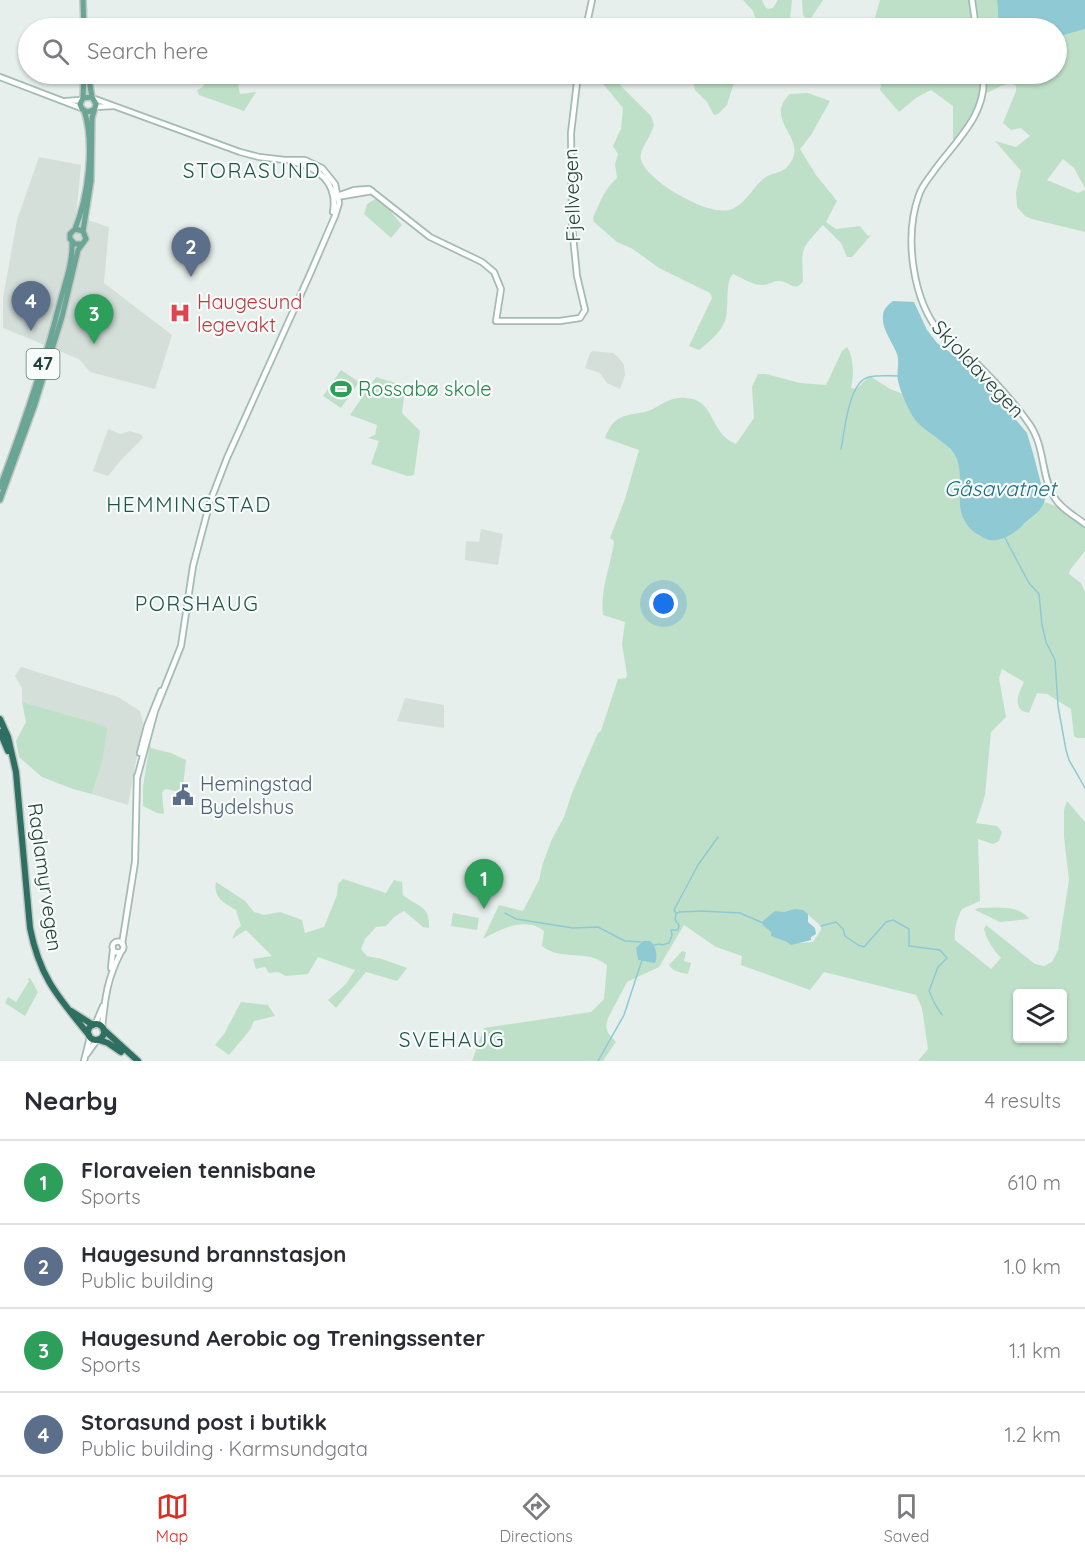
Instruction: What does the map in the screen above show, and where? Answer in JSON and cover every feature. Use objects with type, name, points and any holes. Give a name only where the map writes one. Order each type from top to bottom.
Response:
[{"type":"highway","name":"Raglamyrvegen","points":[[0,719],[11,748],[33,940],[43,972],[62,1002],[93,1038],[108,1043],[137,1061]]},
{"type":"highway","name":"Raglamyrvegen","points":[[0,732],[9,755],[16,786]]},
{"type":"highway","name":"Raglamyrvegen","points":[[62,1002],[103,1029],[137,1061]]},
{"type":"highway","points":[[94,1025],[90,1028],[93,1038],[103,1035],[103,1029]]},
{"type":"main road","points":[[81,0],[82,18]]},
{"type":"main road","points":[[588,18],[592,0]]},
{"type":"main road","points":[[972,0],[975,18]]},
{"type":"main road","points":[[0,77],[90,112],[116,106]]},
{"type":"main road","name":"47","points":[[0,487],[30,406],[68,272],[72,242],[70,235],[79,218],[88,170],[88,128],[82,109],[84,84]]},
{"type":"main road","name":"47","points":[[0,500],[46,370],[80,244],[86,239],[83,231],[92,170],[95,109],[89,84]]},
{"type":"main road","name":"Fjellvegen","points":[[337,196],[354,190],[371,190],[430,237],[482,262],[494,272],[501,289],[496,321],[567,321],[580,318],[584,315],[585,308],[577,276],[572,226],[571,133],[577,84]]},
{"type":"main road","name":"Skjoldavegen","points":[[983,84],[983,95],[977,113],[919,195],[911,238],[915,273],[924,302],[935,326],[946,339],[976,363],[1026,419],[1038,441],[1053,496],[1085,524]]},
{"type":"main road","points":[[66,101],[93,98],[250,155],[284,160],[304,160],[317,165],[332,178],[337,196],[332,220],[306,285],[230,452],[210,502],[197,547],[181,646],[155,711],[137,778],[135,862],[124,926],[123,947],[111,971]]},
{"type":"main road","points":[[75,229],[83,231]]},
{"type":"main road","points":[[72,242],[80,244]]},
{"type":"main road","points":[[94,1025],[103,1005],[111,971],[113,945],[124,926]]},
{"type":"main road","points":[[115,942],[122,944]]},
{"type":"main road","points":[[113,950],[120,952]]},
{"type":"main road","points":[[103,1005],[103,1029]]},
{"type":"main road","points":[[84,1060],[93,1038]]},
{"type":"shaded area","points":[[39,157],[81,165],[76,216],[109,227],[104,283],[172,335],[155,389],[90,372],[79,359],[3,328],[3,298],[17,220]]},
{"type":"shaded area","points":[[593,351],[613,353],[624,365],[625,375],[620,389],[607,383],[600,373],[585,368],[590,353]]},
{"type":"shaded area","points":[[108,429],[120,434],[130,431],[142,435],[143,438],[108,476],[93,471]]},
{"type":"shaded area","points":[[481,529],[503,534],[498,565],[465,560],[466,541],[479,542]]},
{"type":"shaded area","points":[[21,667],[118,697],[140,711],[143,723],[128,805],[92,794],[103,759],[106,728],[93,722],[22,702],[22,688],[15,676]]},
{"type":"shaded area","points":[[405,698],[444,705],[444,728],[397,721]]},
{"type":"green space","points":[[743,0],[762,0],[768,9],[773,8],[778,0],[792,0],[790,18],[755,18],[753,11]]},
{"type":"green space","points":[[802,0],[823,0],[811,18],[806,18],[803,15]]},
{"type":"green space","points":[[880,0],[997,0],[998,18],[875,18]]},
{"type":"green space","points":[[1085,29],[1085,188],[1074,168],[1063,159],[1047,180],[1078,193],[1085,190],[1085,232],[1025,216],[1017,207],[1016,192],[1021,171],[995,141],[1016,147],[1030,136],[1021,128],[1011,130],[1003,123],[1016,91],[1016,86],[1013,84],[1067,84],[1067,34]]},
{"type":"green space","points":[[204,84],[238,84],[240,94],[256,92],[244,111],[199,95],[197,90]]},
{"type":"green space","points":[[603,84],[619,84],[651,116],[654,125],[641,153],[643,164],[648,171],[682,197],[705,207],[726,210],[734,208],[746,199],[763,179],[782,171],[792,160],[795,152],[781,112],[783,103],[790,94],[808,93],[830,101],[811,135],[800,149],[816,175],[837,201],[826,222],[836,229],[860,226],[868,236],[871,235],[852,257],[847,257],[841,243],[823,225],[806,245],[802,262],[803,281],[797,286],[782,281],[764,285],[756,284],[733,274],[730,278],[725,321],[721,329],[699,350],[689,346],[712,298],[710,293],[659,268],[633,249],[617,242],[594,222],[593,218],[603,196],[617,178],[615,164],[618,154],[613,146],[621,129],[623,108]]},
{"type":"green space","points":[[694,84],[734,84],[727,105],[714,115],[707,102],[695,90]]},
{"type":"green space","points":[[882,84],[1006,84],[986,93],[969,122],[953,142],[953,106],[931,90],[916,98],[899,112],[880,90]]},
{"type":"green space","points":[[379,197],[402,225],[391,238],[364,214],[367,204]]},
{"type":"green space","points":[[847,347],[852,361],[851,388],[856,389],[870,376],[890,389],[903,394],[912,414],[955,455],[959,463],[960,502],[964,521],[982,537],[1001,538],[1008,535],[1034,516],[1045,502],[1061,508],[1085,524],[1085,551],[1069,574],[1081,583],[1085,592],[1085,738],[1074,736],[1071,709],[1047,694],[1037,693],[1029,713],[1022,711],[1018,701],[1024,682],[1002,669],[999,678],[1006,717],[991,732],[985,795],[976,823],[997,826],[1002,832],[999,841],[993,844],[978,839],[980,901],[962,909],[956,924],[955,940],[991,969],[1001,958],[987,937],[984,929],[986,925],[1035,964],[1044,966],[1052,962],[1058,950],[1069,880],[1064,837],[1064,810],[1067,801],[1085,822],[1085,1061],[918,1061],[928,1049],[922,1008],[916,995],[824,972],[810,990],[741,965],[742,956],[716,947],[684,925],[659,967],[627,982],[608,1018],[606,1026],[608,1033],[616,1042],[603,1061],[472,1061],[484,1028],[591,1012],[604,999],[607,965],[590,957],[550,951],[542,946],[544,931],[537,927],[521,924],[497,931],[483,939],[499,905],[523,911],[539,880],[552,839],[564,817],[598,733],[601,731],[618,679],[626,678],[627,675],[622,644],[625,622],[603,615],[602,605],[613,550],[614,541],[610,538],[625,499],[639,450],[605,438],[608,430],[616,421],[625,416],[649,411],[674,399],[691,399],[700,402],[706,408],[720,432],[736,444],[754,418],[752,387],[758,374],[800,383],[826,385],[842,351]],"holes":[[[805,912],[821,926],[813,942],[800,943],[793,940]]]},
{"type":"green space","name":"Rossabø skole","points":[[341,370],[359,382],[341,408],[323,396]]},
{"type":"green space","points":[[376,377],[402,385],[405,389],[402,413],[420,431],[414,475],[407,476],[371,464],[379,441],[368,438],[375,435],[377,425],[350,415]]},
{"type":"green space","points":[[22,702],[107,728],[103,759],[92,794],[42,777],[19,757],[16,741],[26,722]]},
{"type":"green space","points":[[150,742],[151,748],[186,760],[181,792],[165,789],[162,793],[164,814],[143,806],[143,787]]},
{"type":"green space","points":[[343,879],[386,893],[394,880],[402,882],[403,895],[428,915],[429,928],[423,927],[404,911],[386,926],[376,927],[365,939],[361,949],[367,956],[407,968],[397,981],[366,972],[336,1008],[328,1000],[346,984],[355,970],[318,957],[308,974],[286,976],[278,972],[269,973],[265,967],[256,969],[253,959],[272,956],[246,930],[232,939],[236,930],[241,926],[236,910],[218,896],[216,882],[245,901],[254,912],[264,915],[280,912],[302,920],[305,933],[324,927],[337,895],[338,884]]},
{"type":"green space","points":[[978,908],[1013,909],[1029,919],[1000,922],[975,910]]},
{"type":"green space","points":[[453,913],[479,918],[477,930],[451,926]]},
{"type":"green space","points":[[682,951],[686,952],[684,961],[691,963],[688,974],[674,970],[669,965]]},
{"type":"green space","points":[[30,978],[38,992],[25,1016],[5,1003],[8,997],[16,1002]]},
{"type":"green space","points":[[241,1002],[268,1005],[275,1016],[254,1021],[250,1030],[229,1055],[215,1045],[224,1034]]},
{"type":"water","points":[[997,0],[1085,0],[1085,29],[1067,34],[1067,18],[998,18]]},
{"type":"water","name":"Gåsavatnet","points":[[893,301],[914,302],[927,330],[937,343],[971,367],[1027,433],[1045,499],[1039,511],[1008,536],[999,540],[988,539],[974,532],[966,524],[960,507],[960,478],[957,459],[945,444],[917,422],[908,408],[898,381],[897,354],[883,321],[885,309]]},
{"type":"water","points":[[795,909],[803,910],[808,914],[808,922],[815,928],[816,934],[811,937],[811,940],[791,945],[771,936],[771,932],[763,925],[763,921],[775,911],[784,912]]},
{"type":"water","points":[[643,941],[650,941],[654,945],[655,963],[638,960],[636,948]]},
{"type":"waterway","points":[[841,449],[849,408],[856,388],[869,377],[898,376]]},
{"type":"waterway","points":[[1005,538],[1029,583],[1039,594],[1046,642],[1055,660],[1058,706],[1066,750],[1085,788]]},
{"type":"waterway","points":[[676,913],[674,910],[698,865],[718,837]]},
{"type":"waterway","points":[[654,945],[669,943],[671,930],[678,930],[679,925],[675,920],[679,912],[740,913],[763,923]]},
{"type":"waterway","points":[[505,913],[516,919],[573,928],[598,927],[625,941],[641,942]]},
{"type":"waterway","points":[[821,926],[836,922],[843,929],[845,936],[864,947],[886,922],[893,920],[909,929],[909,946],[940,950],[947,958],[938,967],[929,991],[942,1015]]},
{"type":"waterway","points":[[598,1061],[624,1015],[642,960]]},
{"type":"place","name":"Haugesund brannstasjon","points":[[191,277]]},
{"type":"place","name":"Haugesund legevakt","points":[[180,313]]},
{"type":"place","name":"Storasund post i butikk","points":[[31,331]]},
{"type":"place","name":"Haugesund Aerobic og Treningssenter","points":[[94,344]]},
{"type":"place","name":"Rossabø skole","points":[[341,389]]},
{"type":"place","name":"Hemingstad Bydelshus","points":[[183,795]]},
{"type":"place","name":"Floraveien tennisbane","points":[[484,909]]},
{"type":"district","name":"STORASUND","points":[[252,171]]},
{"type":"district","name":"HEMMINGSTAD","points":[[189,505]]},
{"type":"district","name":"PORSHAUG","points":[[197,604]]},
{"type":"district","name":"SVEHAUG","points":[[452,1040]]}]
